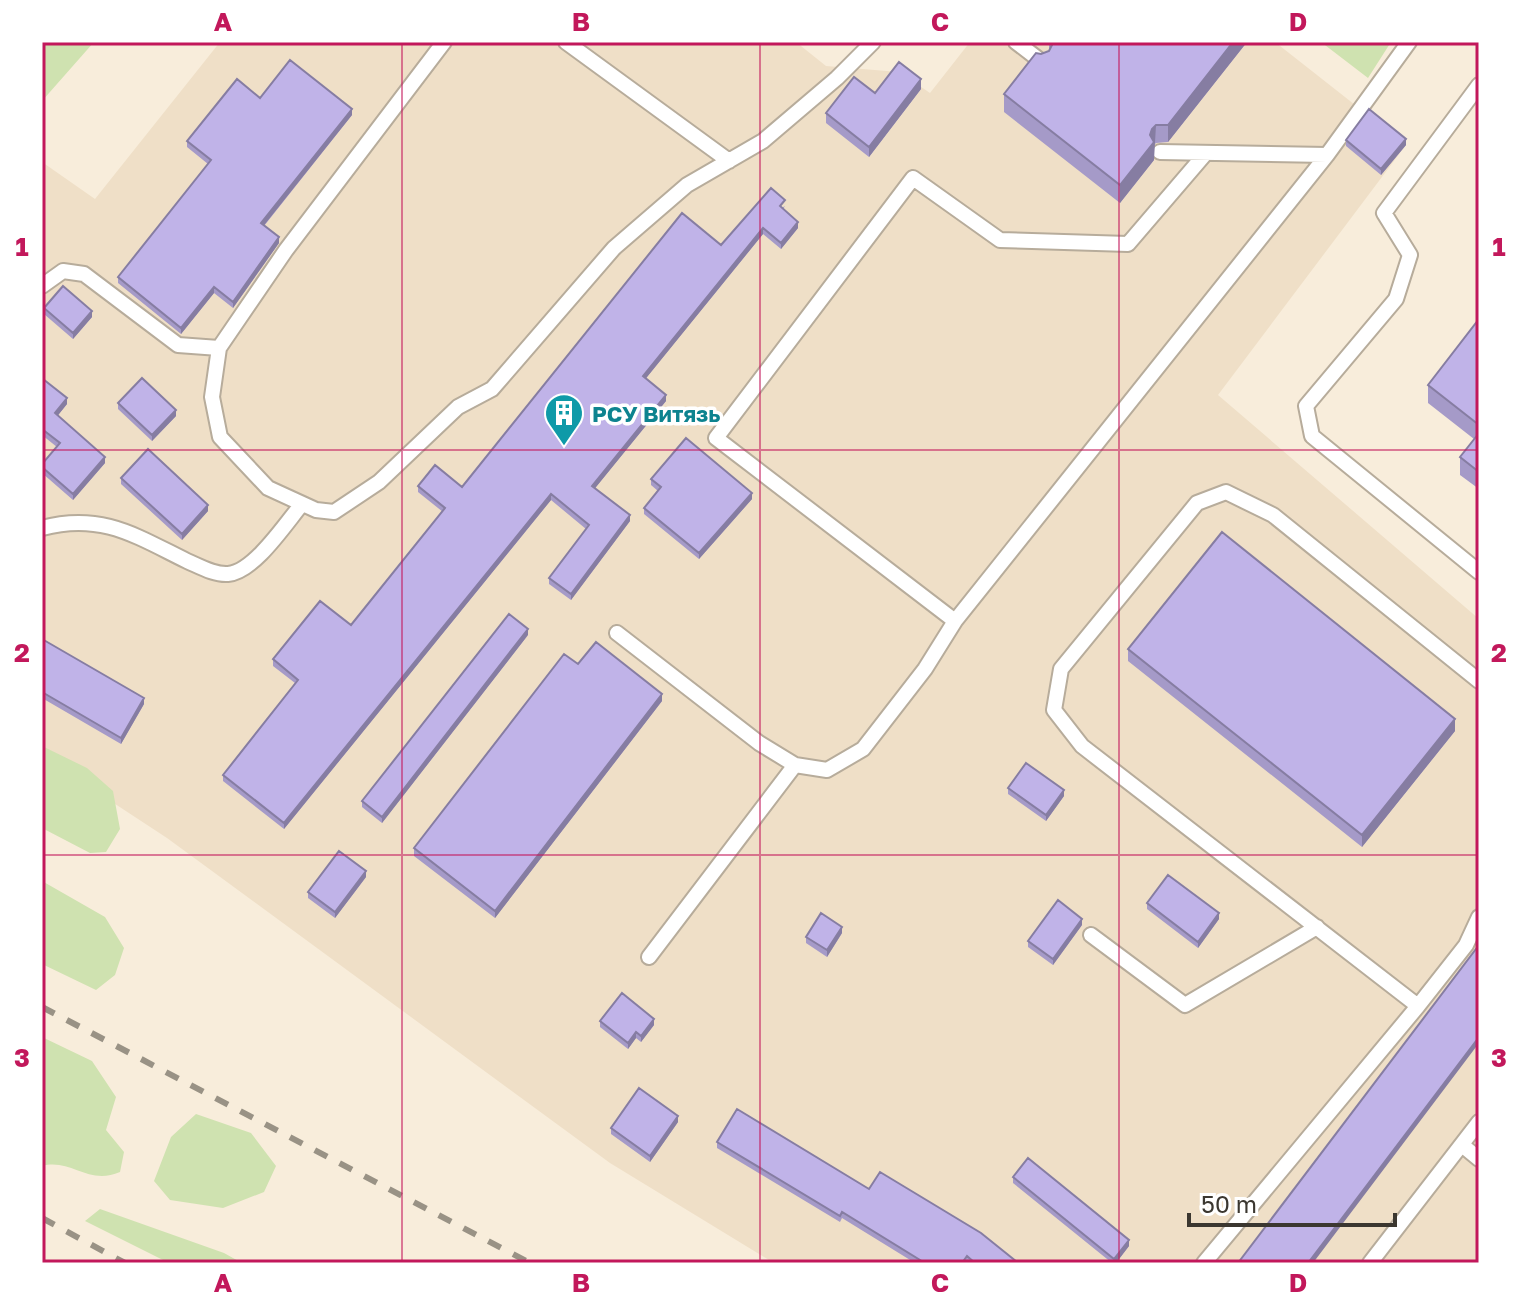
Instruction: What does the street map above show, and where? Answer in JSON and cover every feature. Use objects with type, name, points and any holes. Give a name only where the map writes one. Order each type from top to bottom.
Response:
[{"type":"lane","points":[[444,42],[286,250],[219,348],[212,397],[220,437],[268,488],[316,510],[334,512],[379,482],[458,407],[492,389],[614,248],[687,185],[763,141],[837,78],[873,42]]},
{"type":"lane","points":[[566,42],[729,161]]},
{"type":"lane","points":[[1016,42],[1042,62]]},
{"type":"lane","points":[[617,633],[759,743],[795,765],[827,770],[863,749],[925,669],[955,621],[1327,155],[1409,42]]},
{"type":"lane","points":[[1479,85],[1384,213],[1410,255],[1396,299],[1306,406],[1312,436],[1479,572]]},
{"type":"lane","points":[[1160,152],[1327,155]]},
{"type":"lane","points":[[955,621],[716,438],[913,178],[1000,240],[1128,244],[1206,153]]},
{"type":"lane","points":[[42,286],[63,271],[84,274],[178,345],[219,348]]},
{"type":"lane","points":[[1418,1006],[1082,746],[1054,710],[1061,669],[1197,503],[1226,492],[1273,515],[1479,681]]},
{"type":"lane","points":[[43,525],[70,520],[118,528],[207,570],[229,575],[253,562],[302,504]]},
{"type":"lane","points":[[649,957],[795,765]]},
{"type":"lane","points":[[1204,1263],[1418,1006],[1466,945],[1479,917]]},
{"type":"lane","points":[[1091,935],[1185,1005],[1317,927]]},
{"type":"lane","points":[[1370,1263],[1479,1122]]},
{"type":"lane","points":[[1462,1145],[1479,1159]]},
{"type":"shaded area","points":[[220,42],[796,42],[826,66],[899,72],[930,93],[970,42],[1275,42],[1406,145],[1218,395],[1479,619],[1479,1263],[774,1263],[610,1163],[167,838],[42,756],[42,162],[95,199]]},
{"type":"green space","points":[[42,42],[94,42],[42,101]]},
{"type":"green space","points":[[1321,42],[1391,42],[1368,78]]},
{"type":"green space","points":[[42,746],[87,768],[113,791],[120,829],[106,852],[90,853],[42,828]]},
{"type":"green space","points":[[42,881],[105,917],[124,948],[115,975],[96,990],[42,964]]},
{"type":"green space","points":[[42,1037],[92,1061],[116,1097],[106,1130],[124,1152],[120,1172],[98,1176],[62,1166],[42,1166]]},
{"type":"green space","points":[[196,1114],[251,1133],[276,1166],[264,1192],[223,1208],[170,1200],[154,1181],[171,1137]]},
{"type":"green space","points":[[100,1209],[224,1253],[242,1263],[169,1263],[85,1221]]},
{"type":"building","points":[[1051,42],[1233,42],[1168,125],[1156,125],[1152,129],[1150,135],[1154,142],[1120,185],[1004,94],[1036,53],[1049,51]]},
{"type":"building","points":[[290,60],[352,109],[261,223],[279,237],[233,302],[214,287],[181,328],[118,277],[211,160],[187,141],[237,79],[260,98]]},
{"type":"building","points":[[899,62],[921,79],[869,147],[826,113],[854,77],[875,93]]},
{"type":"building","points":[[1369,109],[1406,139],[1381,169],[1346,140]]},
{"type":"building","name":"РСУ Витязь","points":[[771,188],[785,200],[780,206],[798,222],[781,243],[763,228],[643,376],[666,395],[592,486],[630,515],[571,594],[549,578],[589,525],[551,494],[284,823],[223,775],[298,680],[273,659],[320,601],[351,625],[445,508],[418,486],[435,465],[462,487],[682,213],[721,245]]},
{"type":"building","points":[[63,286],[92,311],[73,333],[44,308]]},
{"type":"building","points":[[1479,319],[1479,425],[1428,385]]},
{"type":"building","points":[[142,378],[176,410],[152,435],[118,403]]},
{"type":"building","points":[[43,379],[67,398],[55,413],[105,457],[73,494],[42,467],[60,443],[42,429]]},
{"type":"building","points":[[1479,433],[1479,472],[1460,457]]},
{"type":"building","points":[[686,438],[752,493],[699,553],[644,508],[661,487],[651,479]]},
{"type":"building","points":[[148,449],[208,505],[182,534],[121,478]]},
{"type":"building","points":[[1222,532],[1455,719],[1362,835],[1128,649]]},
{"type":"building","points":[[509,614],[528,629],[382,817],[362,801]]},
{"type":"building","points":[[42,639],[144,698],[121,738],[42,692]]},
{"type":"building","points":[[596,642],[662,694],[495,911],[414,848],[564,654],[578,664]]},
{"type":"building","points":[[1026,763],[1064,790],[1046,815],[1008,788]]},
{"type":"building","points":[[339,851],[366,871],[335,912],[308,892]]},
{"type":"building","points":[[1168,875],[1219,913],[1198,942],[1147,903]]},
{"type":"building","points":[[1058,900],[1082,919],[1053,959],[1028,941]]},
{"type":"building","points":[[821,913],[842,927],[827,950],[806,937]]},
{"type":"building","points":[[1479,945],[1479,1037],[1308,1263],[1238,1263]]},
{"type":"building","points":[[622,993],[654,1019],[641,1036],[636,1032],[628,1043],[600,1021]]},
{"type":"building","points":[[639,1088],[678,1116],[650,1156],[611,1128]]},
{"type":"building","points":[[737,1109],[869,1189],[880,1172],[981,1233],[1017,1262],[975,1263],[967,1256],[962,1263],[925,1263],[717,1142]]},
{"type":"building","points":[[1028,1158],[1129,1240],[1114,1259],[1013,1177]]},
{"type":"railway","points":[[42,1007],[530,1263]]},
{"type":"railway","points":[[42,1218],[125,1263]]},
{"type":"place","name":"РСУ Витязь","points":[[564,447]]}]
